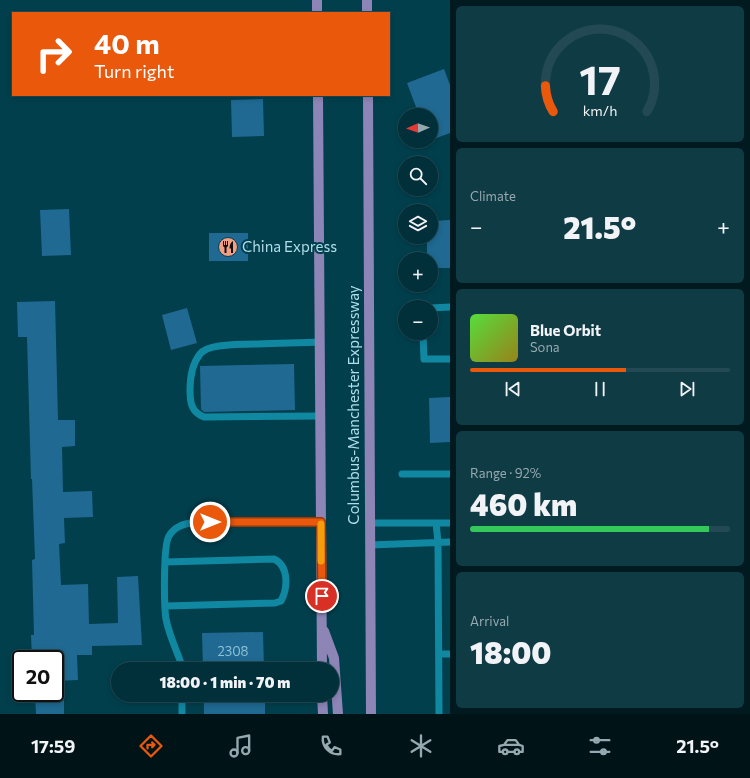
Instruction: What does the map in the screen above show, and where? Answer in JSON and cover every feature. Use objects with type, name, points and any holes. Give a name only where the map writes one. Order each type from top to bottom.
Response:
[{"type":"main road","points":[[317,0],[317,12]]},
{"type":"main road","points":[[367,0],[367,12]]},
{"type":"main road","points":[[318,96],[322,662]]},
{"type":"main road","name":"Columbus-Manchester Expressway","points":[[368,96],[371,714]]},
{"type":"main road","points":[[322,625],[334,658],[338,714]]},
{"type":"main road","points":[[322,702],[322,714]]},
{"type":"lane","points":[[438,308],[450,307]]},
{"type":"lane","points":[[423,340],[424,359],[450,359]]},
{"type":"lane","points":[[320,342],[236,344],[208,348],[200,354],[194,364],[190,380],[190,400],[193,409],[197,414],[204,417],[320,416]]},
{"type":"lane","points":[[402,474],[450,474]]},
{"type":"lane","points":[[181,662],[166,619],[165,552],[168,537],[178,526],[195,522],[321,522]]},
{"type":"lane","points":[[370,523],[450,523]]},
{"type":"lane","points":[[436,524],[438,542],[439,714]]},
{"type":"lane","points":[[370,545],[450,542]]},
{"type":"lane","points":[[165,562],[274,559],[280,562],[286,571],[285,595],[282,601],[275,603],[166,606]]},
{"type":"lane","points":[[439,654],[450,654]]},
{"type":"lane","points":[[182,702],[182,714]]},
{"type":"building","points":[[444,69],[450,85],[450,133],[438,137],[438,108],[416,108],[407,83]]},
{"type":"building","points":[[263,99],[264,136],[232,137],[231,100]]},
{"type":"building","points":[[69,209],[71,255],[42,256],[40,210]]},
{"type":"building","points":[[450,220],[450,268],[438,268],[438,252],[427,252],[427,244],[438,244],[438,221]]},
{"type":"building","name":"China Express","points":[[209,233],[248,233],[248,261],[209,261]]},
{"type":"building","points":[[55,301],[58,420],[75,420],[75,446],[62,447],[63,492],[92,491],[93,517],[64,518],[65,543],[59,544],[61,585],[88,584],[89,624],[118,623],[117,577],[138,576],[142,645],[92,646],[92,655],[77,655],[78,680],[64,681],[64,650],[32,650],[31,635],[34,635],[32,560],[35,559],[27,337],[18,337],[17,302]]},
{"type":"building","points":[[187,308],[197,343],[171,350],[162,315]]},
{"type":"building","points":[[294,364],[295,410],[204,412],[201,409],[200,366]]},
{"type":"building","points":[[450,397],[450,442],[430,443],[429,398]]},
{"type":"building","points":[[263,632],[264,662],[203,662],[202,633]]},
{"type":"building","points":[[35,702],[64,702],[64,714],[36,714]]},
{"type":"building","points":[[204,702],[265,702],[265,714],[204,714]]},
{"type":"slow traffic","points":[[321,524],[321,561]]},
{"type":"place","name":"China Express","points":[[228,247]]},
{"type":"route","points":[[210,522],[321,522],[322,596]]}]
